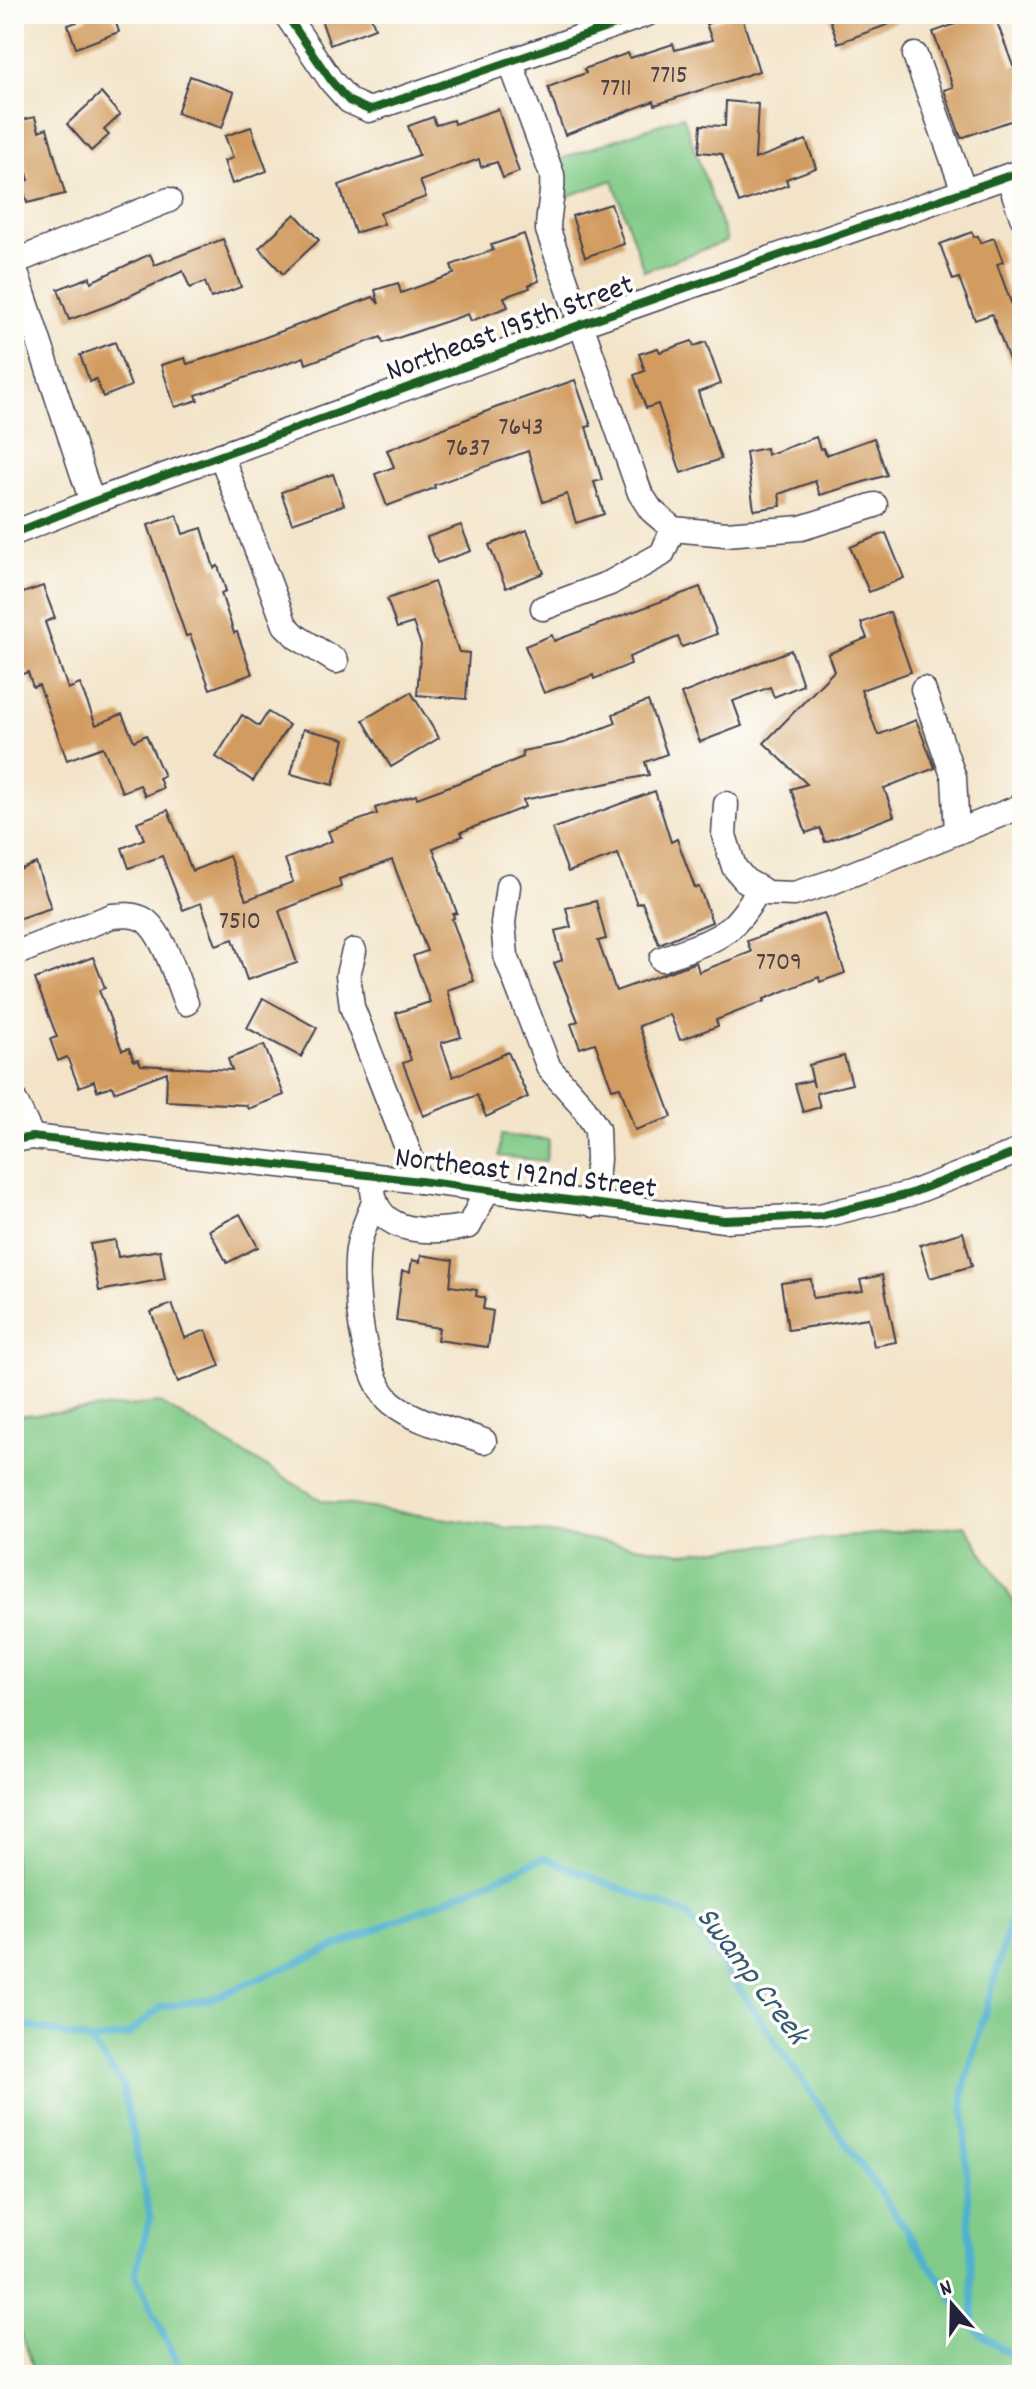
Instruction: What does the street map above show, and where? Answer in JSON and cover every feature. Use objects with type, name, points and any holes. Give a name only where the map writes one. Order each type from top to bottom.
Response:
[{"type":"street","points":[[287,16],[349,101],[369,110],[647,14]]},
{"type":"street","points":[[915,55],[964,191]]},
{"type":"street","points":[[510,61],[552,175],[554,190],[548,230],[640,493],[651,510],[673,529],[726,534],[801,528],[875,505]]},
{"type":"street","points":[[1015,174],[1022,217]]},
{"type":"street","name":"Northeast 195th Street","points":[[14,533],[582,324],[1015,174]]},
{"type":"street","points":[[92,502],[14,264],[169,200]]},
{"type":"street","points":[[221,455],[285,625],[297,637],[336,661]]},
{"type":"street","points":[[543,608],[610,583],[662,554],[673,529]]},
{"type":"street","points":[[923,689],[954,778],[957,832]]},
{"type":"street","points":[[726,804],[724,835],[734,867],[745,880],[767,893],[794,894],[832,882],[1022,806]]},
{"type":"street","points":[[508,886],[503,923],[506,956],[549,1068],[582,1105],[597,1129],[594,1205]]},
{"type":"street","points":[[662,959],[722,936],[733,928],[759,888]]},
{"type":"street","points":[[14,954],[112,916],[129,914],[145,920],[157,934],[186,1003]]},
{"type":"street","points":[[354,951],[348,975],[352,1007],[420,1181]]},
{"type":"street","points":[[14,1099],[23,1138]]},
{"type":"street","name":"Northeast 192nd Street","points":[[23,1138],[420,1181],[724,1220],[820,1216],[909,1194],[1022,1150]]},
{"type":"street","points":[[372,1176],[374,1202],[358,1247],[357,1293],[370,1363],[381,1391],[411,1415],[484,1441]]},
{"type":"street","points":[[374,1202],[382,1213],[402,1228],[440,1232],[469,1226],[487,1190]]},
{"type":"green space","points":[[683,116],[727,241],[644,271],[613,180],[563,198],[558,160]]},
{"type":"green space","points":[[501,1135],[549,1140],[546,1161],[499,1156]]},
{"type":"green space","points":[[160,1403],[323,1501],[683,1553],[965,1525],[1022,1615],[1022,2375],[35,2375],[14,2316],[14,1416]]},
{"type":"building","points":[[86,14],[113,14],[119,32],[76,48],[68,25],[88,18]]},
{"type":"building","points":[[319,14],[370,14],[375,28],[330,45]]},
{"type":"building","points":[[741,14],[759,71],[655,105],[654,101],[565,135],[548,87],[586,73],[584,69],[628,53],[630,58],[673,44],[675,50],[712,40],[706,24]]},
{"type":"building","points":[[828,14],[911,14],[911,16],[838,43]]},
{"type":"building","points":[[983,14],[994,14],[1013,66],[1022,63],[1022,117],[961,138],[944,90],[953,87],[933,32]]},
{"type":"building","points":[[190,76],[234,92],[222,128],[177,113]]},
{"type":"building","points":[[101,93],[120,115],[104,130],[109,135],[91,151],[67,124]]},
{"type":"building","points":[[726,101],[758,104],[755,159],[806,140],[816,168],[786,179],[788,185],[739,203],[722,154],[699,152],[701,125],[725,126]]},
{"type":"building","points":[[498,109],[519,172],[503,178],[497,162],[481,167],[479,159],[420,181],[426,197],[380,213],[384,224],[355,233],[339,185],[419,155],[408,126],[433,117],[436,125],[453,120],[454,124]]},
{"type":"building","points":[[35,117],[39,131],[47,128],[65,194],[27,203],[22,182],[29,180],[19,144],[14,145],[14,122]]},
{"type":"building","points":[[251,127],[267,171],[232,184],[224,161],[233,158],[225,136]]},
{"type":"building","points":[[611,204],[624,244],[585,257],[572,216]]},
{"type":"building","points":[[295,214],[319,240],[283,274],[259,248]]},
{"type":"building","points":[[972,232],[974,237],[978,236],[980,243],[994,238],[1003,262],[997,264],[1022,333],[1022,390],[992,314],[975,320],[959,278],[953,280],[940,244]]},
{"type":"building","points":[[524,234],[539,281],[529,285],[530,288],[504,297],[508,307],[471,321],[468,314],[383,343],[381,337],[306,364],[304,357],[196,395],[198,400],[175,407],[161,365],[185,358],[187,364],[226,352],[373,297],[379,304],[375,290],[398,283],[401,293],[454,274],[451,265],[493,250],[491,245]]},
{"type":"building","points":[[223,239],[241,287],[211,298],[205,282],[190,288],[183,271],[69,320],[58,289],[90,277],[91,282],[150,254],[155,265]]},
{"type":"building","points":[[692,341],[694,346],[706,342],[721,384],[698,392],[721,459],[681,473],[658,404],[646,408],[634,375],[645,371],[639,354],[658,348],[660,352]]},
{"type":"building","points":[[115,342],[131,386],[103,397],[96,379],[90,382],[80,355]]},
{"type":"building","points":[[575,380],[591,426],[586,427],[602,480],[594,482],[604,514],[576,523],[567,494],[543,502],[528,451],[434,485],[435,488],[387,506],[375,474],[394,467],[387,450]]},
{"type":"building","points":[[816,437],[826,455],[874,438],[887,475],[820,495],[815,481],[779,494],[781,506],[754,510],[746,452],[766,448],[767,455]]},
{"type":"building","points":[[333,474],[344,505],[292,523],[281,492]]},
{"type":"building","points":[[177,515],[183,534],[202,528],[214,568],[218,566],[226,591],[221,593],[234,633],[237,632],[252,674],[210,689],[190,635],[186,636],[148,525]]},
{"type":"building","points":[[461,525],[471,551],[437,563],[427,537]]},
{"type":"building","points":[[527,530],[544,573],[506,588],[489,545]]},
{"type":"building","points":[[886,533],[904,578],[869,592],[850,547]]},
{"type":"building","points":[[434,582],[459,652],[469,653],[466,699],[417,695],[421,645],[413,623],[397,628],[387,599]]},
{"type":"building","points":[[43,586],[55,618],[45,622],[68,689],[80,684],[96,725],[122,714],[134,741],[146,735],[164,776],[159,778],[163,788],[145,796],[140,785],[122,792],[103,747],[67,760],[39,685],[33,687],[28,672],[14,677],[14,596]]},
{"type":"building","points":[[700,587],[717,634],[682,647],[678,637],[629,657],[631,664],[594,679],[593,675],[544,693],[525,646],[552,635],[554,641]]},
{"type":"building","points":[[890,612],[911,672],[861,690],[878,735],[916,720],[935,768],[884,788],[894,816],[825,842],[820,828],[806,833],[791,789],[807,784],[764,743],[834,671],[828,654],[867,638],[861,623]]},
{"type":"building","points":[[791,650],[803,685],[774,697],[770,687],[733,701],[742,726],[700,742],[681,694]]},
{"type":"building","points":[[411,692],[439,738],[391,767],[363,720]]},
{"type":"building","points":[[648,701],[667,754],[645,762],[649,775],[523,800],[525,807],[461,832],[463,836],[433,848],[457,913],[453,914],[452,919],[474,981],[447,990],[461,1037],[441,1043],[453,1077],[508,1052],[528,1097],[486,1117],[477,1095],[423,1116],[403,1063],[411,1060],[396,1013],[430,1002],[413,956],[427,951],[392,860],[339,879],[341,887],[279,911],[297,963],[247,980],[233,939],[216,945],[201,903],[183,910],[162,856],[129,868],[122,848],[144,839],[137,822],[168,810],[192,871],[229,856],[246,900],[293,882],[285,859],[332,841],[328,831],[377,814],[375,808],[416,795],[417,798],[523,757],[522,751],[564,743],[616,723],[613,714]]},
{"type":"building","points":[[268,712],[289,725],[253,781],[216,757],[242,715],[259,726]]},
{"type":"building","points":[[303,729],[345,739],[333,785],[291,774]]},
{"type":"building","points":[[655,791],[671,842],[677,839],[695,888],[699,887],[712,922],[659,944],[642,902],[637,904],[618,854],[568,872],[552,829]]},
{"type":"building","points":[[36,863],[51,908],[14,920],[14,872]]},
{"type":"building","points":[[596,901],[606,939],[598,941],[616,991],[696,962],[699,972],[751,952],[747,941],[824,913],[845,973],[820,982],[819,977],[764,999],[716,1020],[718,1026],[680,1040],[670,1014],[639,1026],[672,1117],[635,1130],[620,1087],[612,1089],[595,1043],[580,1048],[571,1024],[578,1021],[554,963],[562,960],[555,931],[571,927],[566,908]]},
{"type":"building","points":[[93,957],[105,988],[99,990],[122,1050],[129,1048],[134,1061],[138,1059],[141,1065],[232,1070],[228,1059],[264,1045],[284,1095],[248,1109],[246,1105],[166,1101],[167,1072],[114,1092],[112,1086],[97,1091],[94,1081],[79,1087],[67,1057],[58,1061],[50,1039],[57,1037],[35,979]]},
{"type":"building","points":[[263,998],[317,1028],[301,1057],[247,1028]]},
{"type":"building","points":[[844,1056],[852,1084],[816,1093],[820,1107],[803,1112],[795,1084],[812,1080],[814,1087],[809,1065]]},
{"type":"building","points":[[240,1214],[258,1247],[227,1263],[209,1230]]},
{"type":"building","points":[[963,1232],[972,1266],[930,1278],[920,1245]]},
{"type":"building","points":[[115,1240],[118,1257],[160,1250],[165,1279],[99,1291],[90,1244]]},
{"type":"building","points":[[421,1255],[453,1260],[450,1286],[477,1290],[476,1296],[485,1298],[483,1309],[493,1311],[488,1347],[437,1340],[439,1328],[396,1321],[402,1271],[410,1272],[412,1260],[420,1262]]},
{"type":"building","points":[[882,1275],[896,1342],[874,1346],[868,1318],[788,1330],[781,1283],[811,1279],[813,1298],[863,1291],[860,1280]]},
{"type":"building","points":[[172,1304],[185,1338],[206,1330],[220,1366],[178,1382],[151,1312]]},
{"type":"waterway","name":"Swamp Creek","points":[[14,2023],[93,2041],[128,2035],[161,2007],[211,1999],[544,1858],[688,1915],[974,2328],[1022,2364]]},
{"type":"waterway","points":[[974,2325],[963,2092],[1022,1880]]},
{"type":"waterway","points":[[89,2040],[122,2083],[150,2218],[135,2274],[183,2375]]},
{"type":"cycle path","points":[[287,16],[332,82],[349,101],[369,110],[647,14]]},
{"type":"cycle path","points":[[14,533],[582,324],[1022,171]]},
{"type":"cycle path","points":[[14,1140],[32,1137],[420,1181],[724,1220],[820,1216],[909,1194],[1022,1150]]}]
